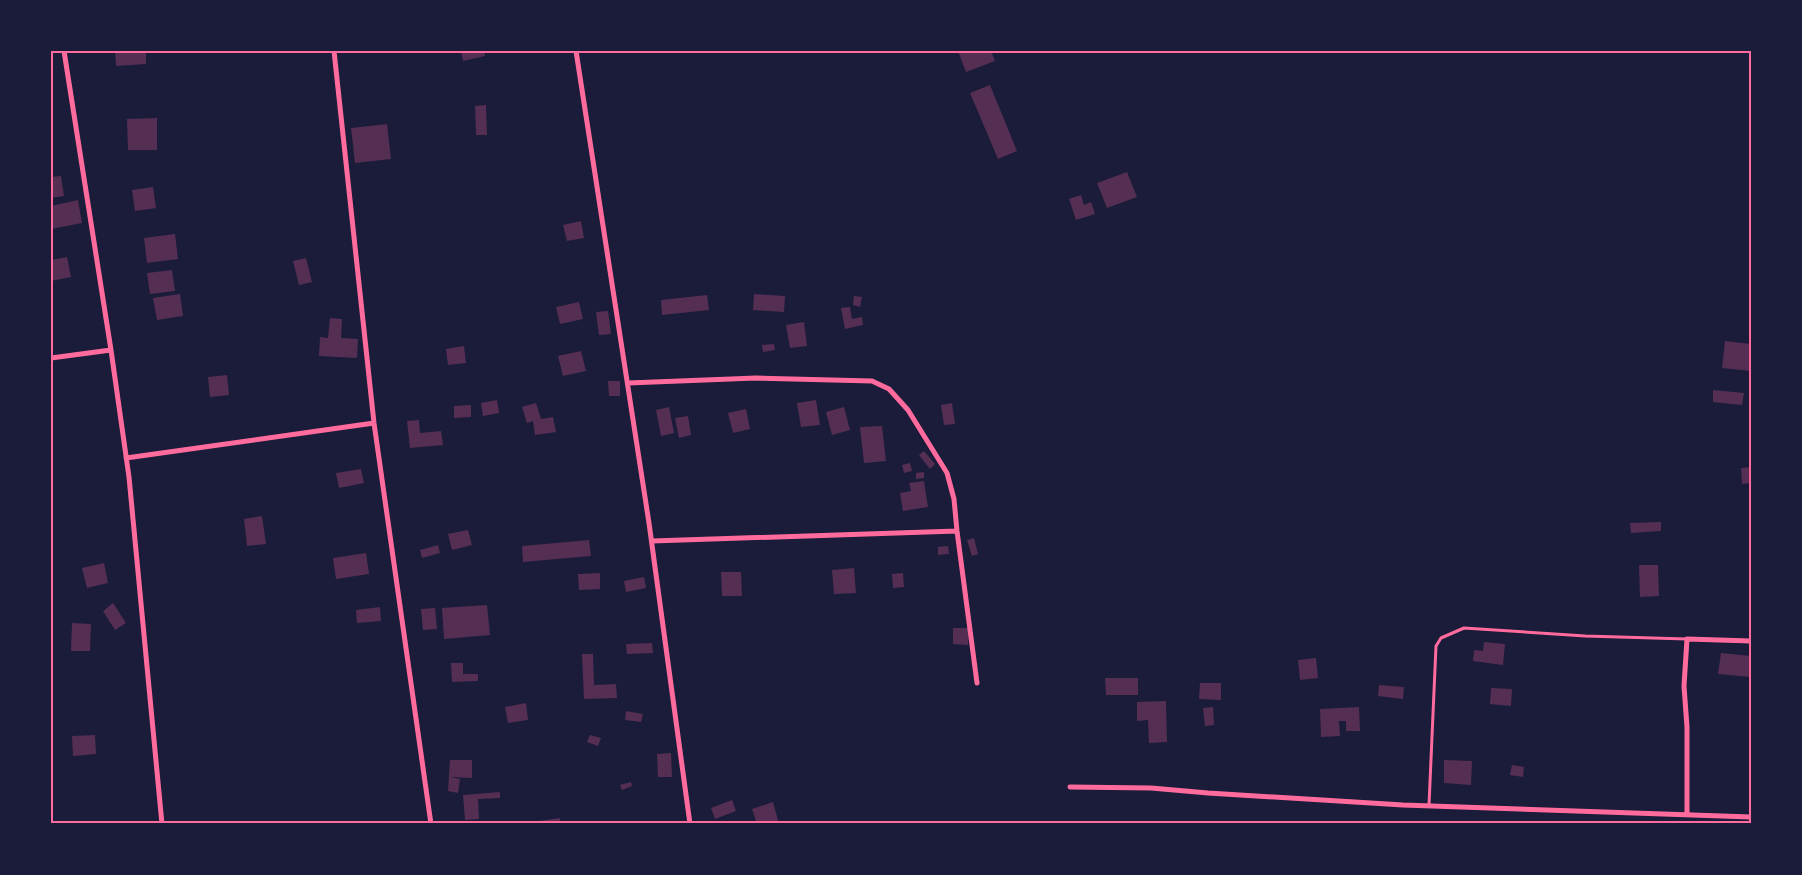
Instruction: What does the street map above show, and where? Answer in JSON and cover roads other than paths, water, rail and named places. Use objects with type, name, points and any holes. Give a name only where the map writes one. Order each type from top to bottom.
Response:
[{"type":"street","points":[[64,51],[126,458],[162,824]]},
{"type":"street","points":[[334,51],[374,423],[431,824]]},
{"type":"street","points":[[576,51],[652,541],[690,824]]},
{"type":"street","points":[[51,358],[111,350]]},
{"type":"street","points":[[628,383],[756,378],[872,382],[888,389],[908,410],[948,473],[954,499],[977,683]]},
{"type":"street","points":[[126,458],[374,423]]},
{"type":"street","points":[[652,541],[957,531]]},
{"type":"street","points":[[1687,814],[1688,727],[1684,686],[1687,639],[1751,641]]},
{"type":"street","points":[[1070,787],[1152,788],[1429,805],[1751,817]]},
{"type":"lane","points":[[1429,805],[1436,646],[1442,638],[1464,628],[1584,636],[1687,639]]}]
